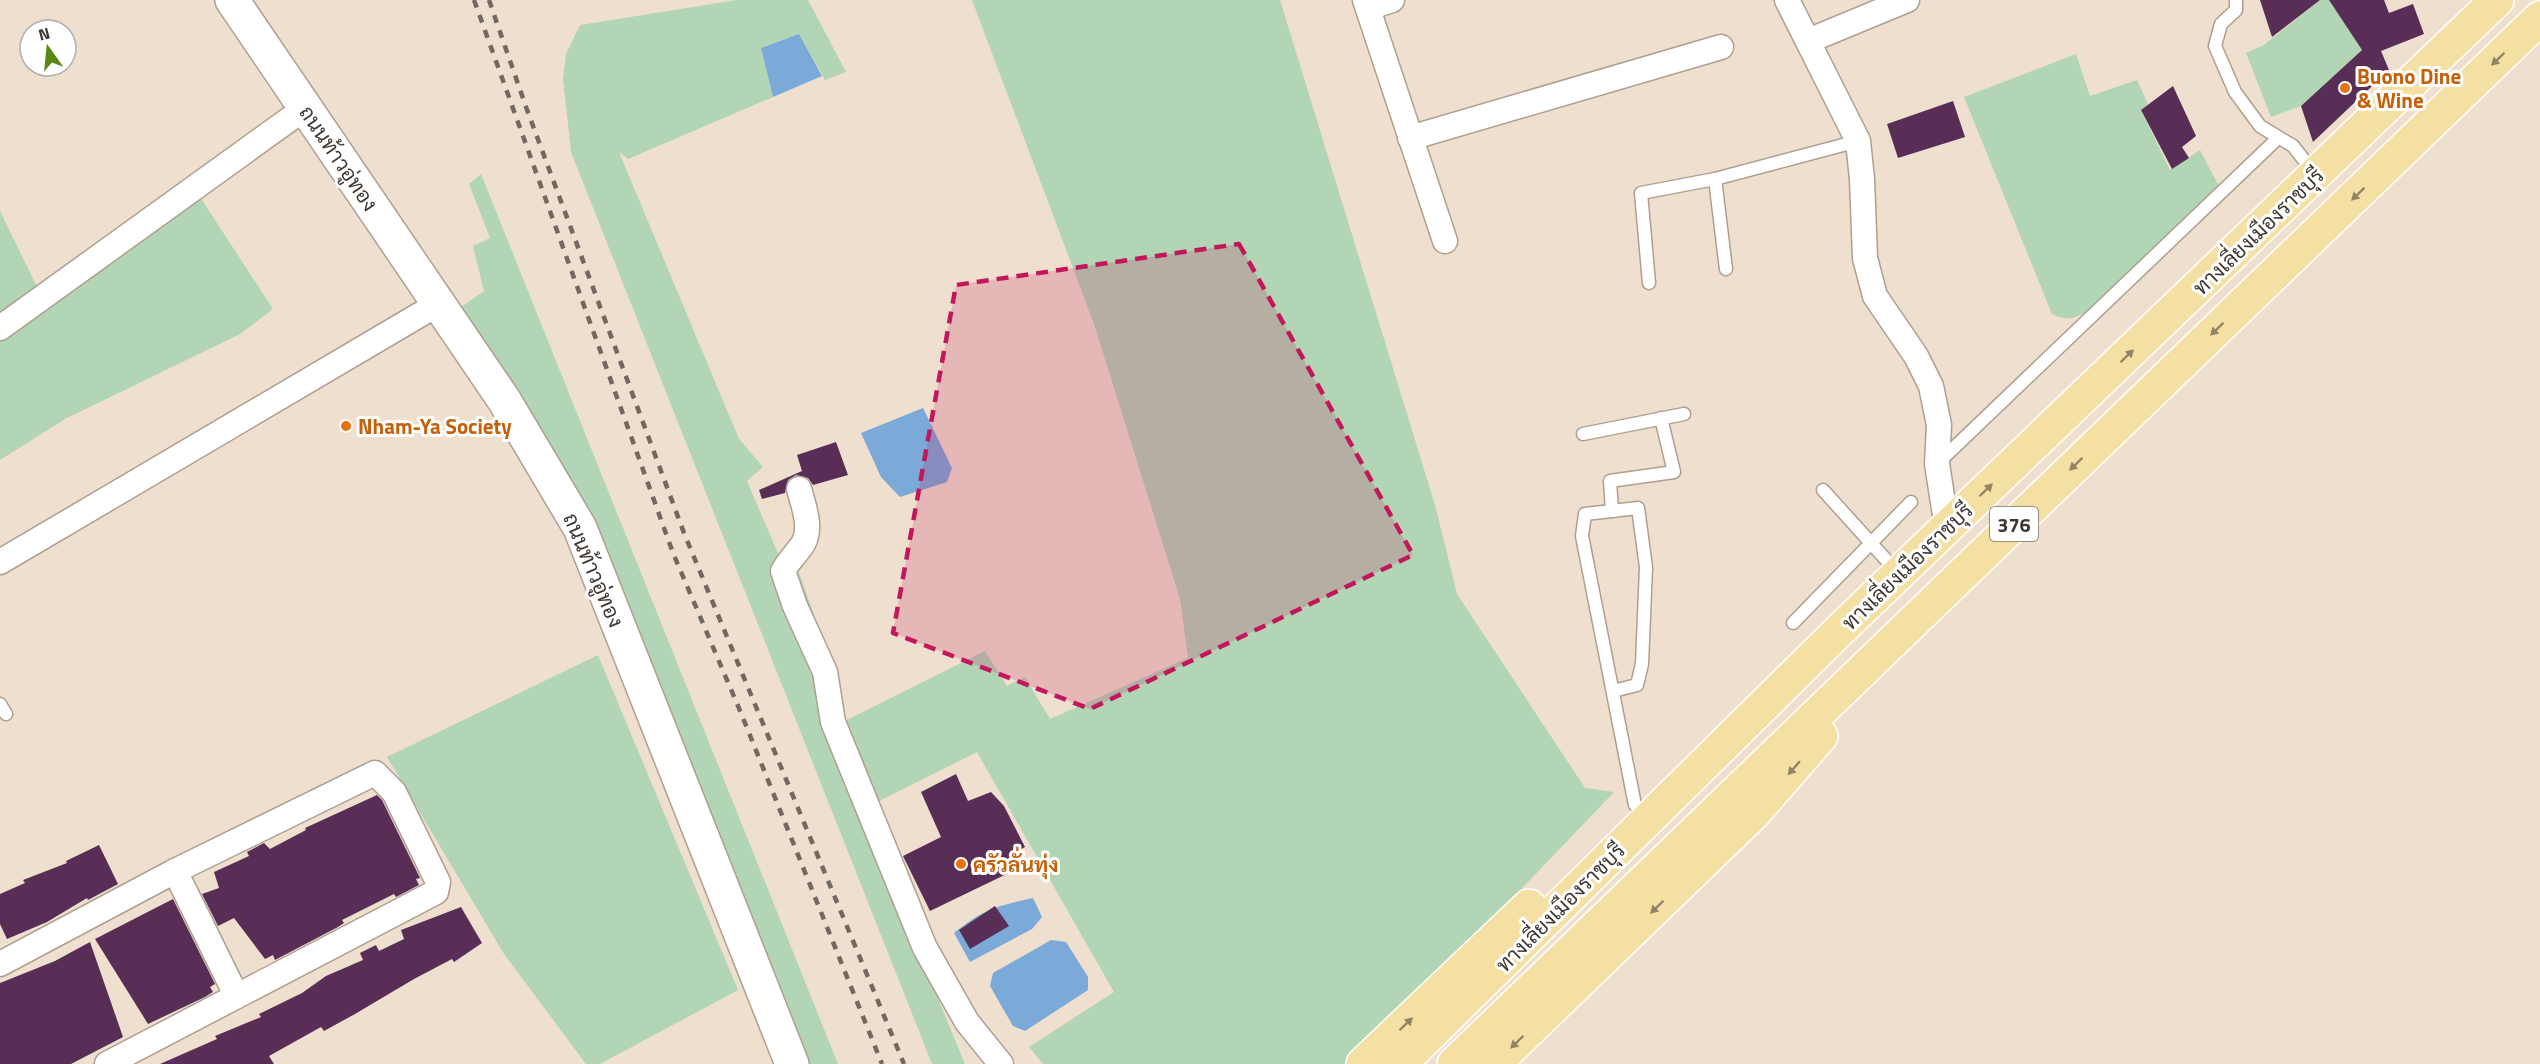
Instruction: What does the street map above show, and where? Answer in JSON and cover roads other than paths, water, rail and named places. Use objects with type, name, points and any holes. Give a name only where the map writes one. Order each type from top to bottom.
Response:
[{"type":"main road","name":"ทางเลี่ยงเมืองราชบุรี","points":[[1400,1064],[1843,627],[2497,0]]},
{"type":"main road","name":"ทางเลี่ยงเมืองราชบุรี","points":[[1454,1064],[2540,18]]},
{"type":"main road","points":[[1494,1064],[1754,813],[1971,566]]},
{"type":"main road","points":[[1364,1064],[1686,756],[1843,627]]},
{"type":"street","name":"ถนนท้าวอู่ทอง","points":[[232,0],[504,400],[580,528],[792,1064]]},
{"type":"street","points":[[1392,0],[1366,4],[1444,241]]},
{"type":"street","points":[[1787,0],[1858,141],[1865,258],[1875,296],[1916,356],[1931,386],[1939,425],[1938,464],[1947,528]]},
{"type":"street","points":[[1808,41],[1907,0]]},
{"type":"street","points":[[1410,138],[1721,47]]},
{"type":"street","points":[[0,328],[305,108]]},
{"type":"street","points":[[0,562],[438,304]]},
{"type":"street","points":[[799,489],[806,514],[807,533],[800,548],[783,571],[795,606],[825,672],[833,722],[925,948],[967,1022],[1001,1064]]},
{"type":"street","points":[[0,964],[175,871],[375,773],[394,792],[438,882],[436,892],[107,1064]]},
{"type":"street","points":[[175,871],[236,995]]},
{"type":"lane","points":[[2236,0],[2236,10],[2221,24],[2215,46],[2235,92],[2260,126],[2277,139],[2293,146],[2316,175]]},
{"type":"lane","points":[[1938,464],[2277,139]]},
{"type":"lane","points":[[1649,284],[1641,193],[1715,179],[1858,141]]},
{"type":"lane","points":[[1715,179],[1726,269]]},
{"type":"lane","points":[[1583,434],[1684,414]]},
{"type":"lane","points":[[1612,511],[1610,481],[1674,472],[1661,418]]},
{"type":"lane","points":[[1823,490],[1899,573]]},
{"type":"lane","points":[[1792,622],[1911,502]]},
{"type":"lane","points":[[1613,691],[1638,685],[1642,664],[1646,567],[1638,508],[1585,514],[1582,536],[1635,805]]},
{"type":"water","points":[[799,34],[822,76],[773,97],[761,48]]},
{"type":"water","points":[[923,408],[952,468],[947,482],[900,497],[881,477],[861,433]]},
{"type":"water","points":[[1033,898],[1042,917],[1032,929],[970,962],[954,933],[991,910]]},
{"type":"water","points":[[1051,940],[1066,942],[1088,977],[1088,990],[1025,1031],[1013,1026],[990,986],[993,973]]},
{"type":"railway","points":[[474,0],[673,553],[741,713],[882,1064]]},
{"type":"railway","points":[[489,0],[526,107],[684,533],[904,1064]]},
{"type":"place","name":"Buono Dine & Wine","points":[[2345,88]]},
{"type":"place","name":"Nham-Ya Society","points":[[346,426]]},
{"type":"place","name":"ครัวลั่นทุ่ง","points":[[961,864]]}]
